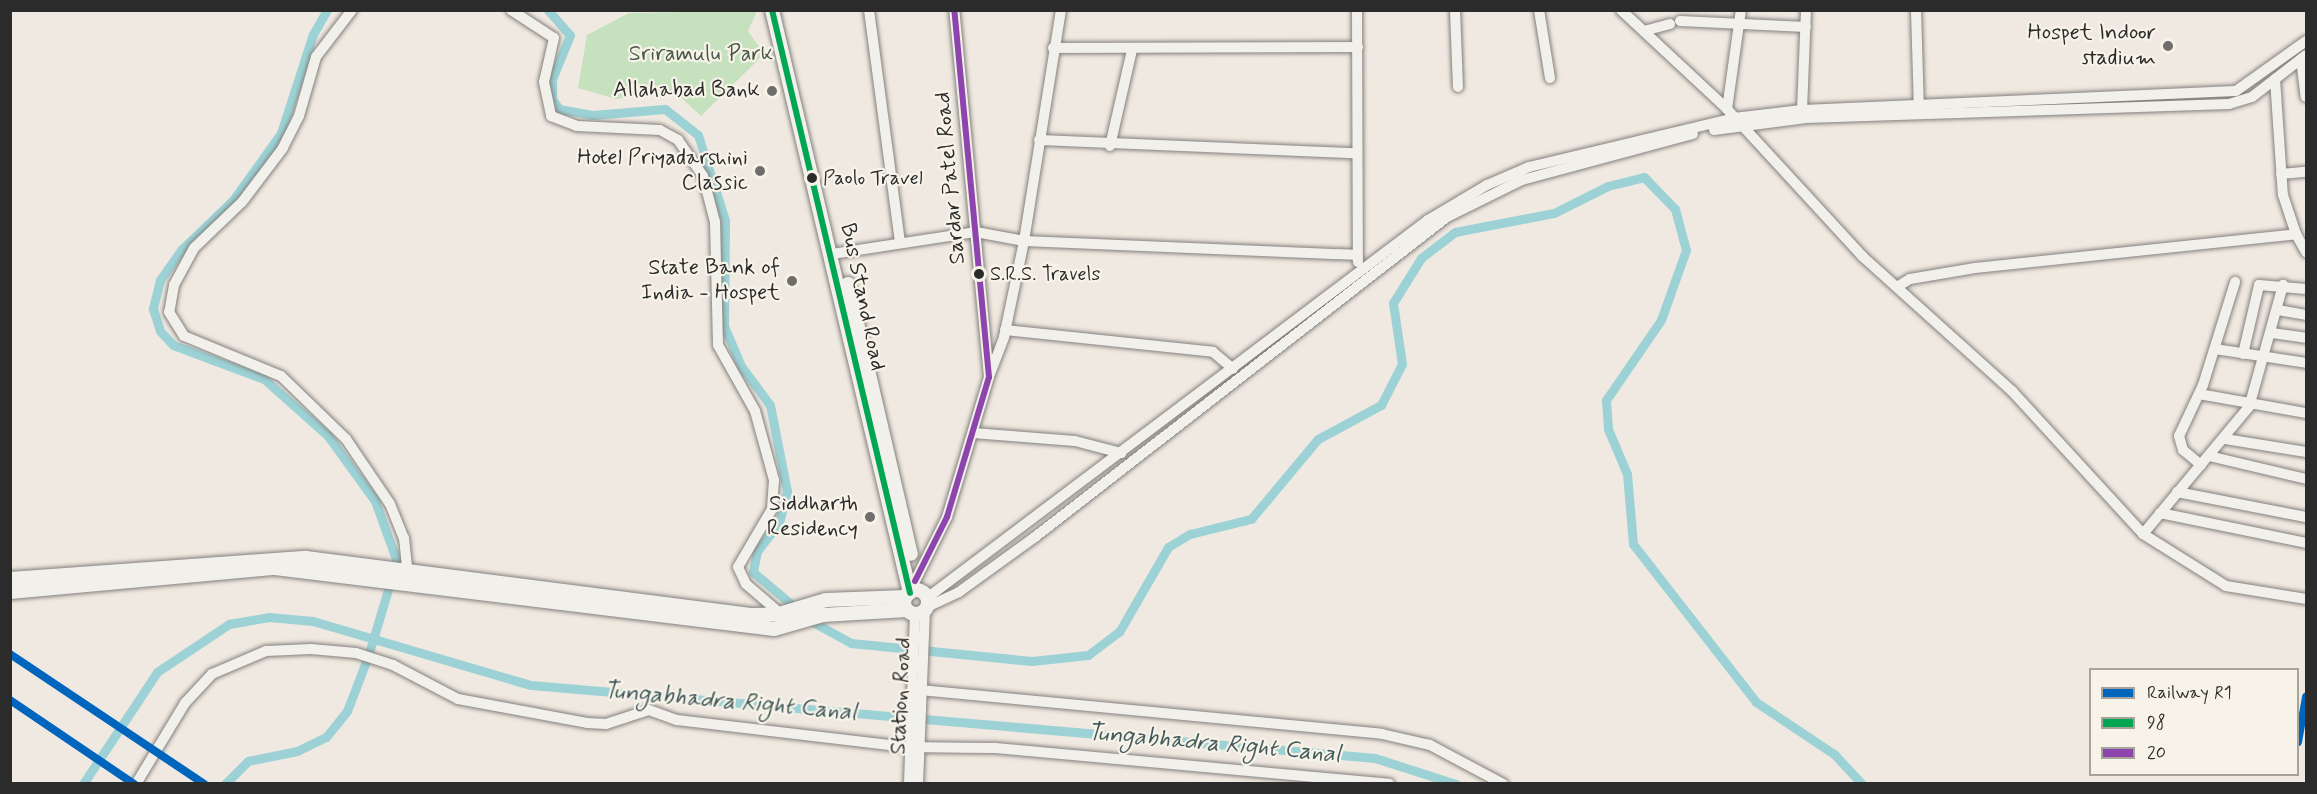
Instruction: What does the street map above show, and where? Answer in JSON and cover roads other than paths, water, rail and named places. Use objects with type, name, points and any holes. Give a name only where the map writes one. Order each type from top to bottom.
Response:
[{"type":"main road","name":"Bus Stand Road","points":[[772,10],[836,252]]},
{"type":"main road","name":"Bus Stand Road","points":[[781,10],[917,600]]},
{"type":"main road","points":[[10,579],[270,558],[407,568],[784,613],[917,600]]},
{"type":"main road","points":[[10,592],[57,592],[210,573],[320,570],[617,612],[774,629],[803,623],[822,608]]},
{"type":"street","points":[[352,10],[316,57],[299,116],[283,148],[242,202],[194,248],[174,285],[169,312],[184,336],[281,376],[346,439],[390,504],[404,538],[407,568]]},
{"type":"street","points":[[511,10],[554,38],[544,82],[551,116],[577,126],[641,127],[672,135],[703,176],[715,222],[718,345],[755,411],[774,480],[772,509],[738,567],[746,584],[784,613],[803,623]]},
{"type":"street","points":[[869,10],[900,241]]},
{"type":"street","name":"Sardar Patel Road","points":[[917,600],[947,517],[989,377],[954,10]]},
{"type":"street","points":[[1357,10],[1355,255],[1364,270]]},
{"type":"street","points":[[1455,10],[1458,87]]},
{"type":"street","points":[[1539,10],[1550,78]]},
{"type":"street","points":[[1621,10],[1734,118],[1897,287],[2012,391],[2143,534],[2226,586],[2307,599]]},
{"type":"street","points":[[1734,118],[1741,10]]},
{"type":"street","points":[[1802,110],[1806,10]]},
{"type":"street","points":[[1916,10],[1919,109]]},
{"type":"street","points":[[989,377],[1005,330],[1024,241],[1059,13]]},
{"type":"street","points":[[1644,31],[1675,22],[1806,27]]},
{"type":"street","points":[[917,600],[959,592],[1035,537],[1474,202],[1546,172],[1734,118],[2236,91],[2307,41]]},
{"type":"street","points":[[1053,48],[1132,50],[1358,47]]},
{"type":"street","points":[[1110,146],[1132,50]]},
{"type":"street","points":[[917,600],[1121,453],[1452,205],[1518,171],[1734,118],[1802,110],[2229,104],[2252,97],[2304,57]]},
{"type":"street","points":[[2304,57],[2307,97]]},
{"type":"street","points":[[2275,79],[2285,206],[2296,234],[2307,252]]},
{"type":"street","points":[[1039,140],[1110,146],[1355,153]]},
{"type":"street","points":[[2281,174],[2307,172]]},
{"type":"street","points":[[836,252],[900,241],[976,232],[1024,241],[1355,255]]},
{"type":"street","points":[[1897,287],[1911,279],[1975,268],[2296,234]]},
{"type":"street","points":[[2200,465],[2178,441],[2216,349],[2235,282]]},
{"type":"street","points":[[2243,354],[2257,288],[2263,283],[2307,289]]},
{"type":"street","points":[[2143,534],[2176,492],[2225,439],[2249,407],[2266,358],[2283,285]]},
{"type":"street","points":[[2278,310],[2307,315]]},
{"type":"street","points":[[1005,330],[1213,352],[1233,369]]},
{"type":"street","points":[[2272,333],[2307,338]]},
{"type":"street","points":[[2216,349],[2307,363]]},
{"type":"street","points":[[2199,394],[2249,407],[2307,413]]},
{"type":"street","points":[[974,433],[1094,443],[1121,453]]},
{"type":"street","points":[[2225,439],[2307,453]]},
{"type":"street","points":[[2209,456],[2307,479]]},
{"type":"street","points":[[2176,492],[2307,517]]},
{"type":"street","points":[[2160,513],[2307,543]]},
{"type":"street","name":"Station Road","points":[[917,600],[921,635],[917,696]]},
{"type":"street","points":[[136,783],[178,713],[206,679],[248,656],[286,650],[356,653],[393,665],[458,699],[553,719],[606,724],[649,710],[677,720],[913,744],[1029,751],[1389,783]]},
{"type":"street","points":[[913,744],[917,696],[1382,734],[1430,745],[1503,783]]},
{"type":"street","name":"Station Road","points":[[909,783],[913,744]]},
{"type":"street","name":"Station Road","points":[[913,744],[918,783]]},
{"type":"waterway","points":[[327,10],[313,34],[281,133],[233,200],[181,250],[160,280],[153,309],[160,331],[173,345],[264,379],[328,436],[375,501],[396,559]]},
{"type":"waterway","points":[[548,10],[570,35],[552,79],[552,99],[559,109],[593,115],[665,109],[698,135],[725,220],[724,326],[741,366],[770,405],[787,491],[779,523],[757,551],[753,572],[811,621],[851,643],[1032,661],[1088,655],[1119,632],[1168,547],[1190,534],[1251,519],[1318,439],[1381,405],[1402,364],[1393,303],[1421,258],[1455,232],[1554,213],[1608,186],[1644,177],[1675,209],[1686,250],[1661,320],[1606,400],[1608,429],[1627,474],[1633,544],[1756,702],[1834,754],[1862,784]]},
{"type":"waterway","points":[[369,653],[390,583]]},
{"type":"waterway","name":"Tungabhadra Right Canal","points":[[83,784],[157,672],[229,624],[269,617],[313,621],[531,685],[1375,758],[1456,784]]},
{"type":"waterway","points":[[225,784],[248,761],[297,751],[326,737],[347,711],[367,659]]},
{"type":"rail line","name":"R1","points":[[10,654],[204,784]]},
{"type":"rail line","name":"R1","points":[[2299,736],[2306,697]]},
{"type":"rail line","name":"R1","points":[[10,700],[134,784]]},
{"type":"place","name":"Hospet Indoor stadium","points":[[2168,46]]},
{"type":"place","name":"Allahabad Bank","points":[[772,91]]},
{"type":"place","name":"Hotel Priyadarshini Classic","points":[[760,171]]},
{"type":"place","name":"Paolo Travel","points":[[812,178]]},
{"type":"place","name":"S.R.S. Travels","points":[[979,274]]},
{"type":"place","name":"State Bank of India - Hospet","points":[[792,281]]},
{"type":"place","name":"Siddharth Residency","points":[[870,517]]},
{"type":"park label","name":"Sriramulu Park","points":[[701,55]]}]
